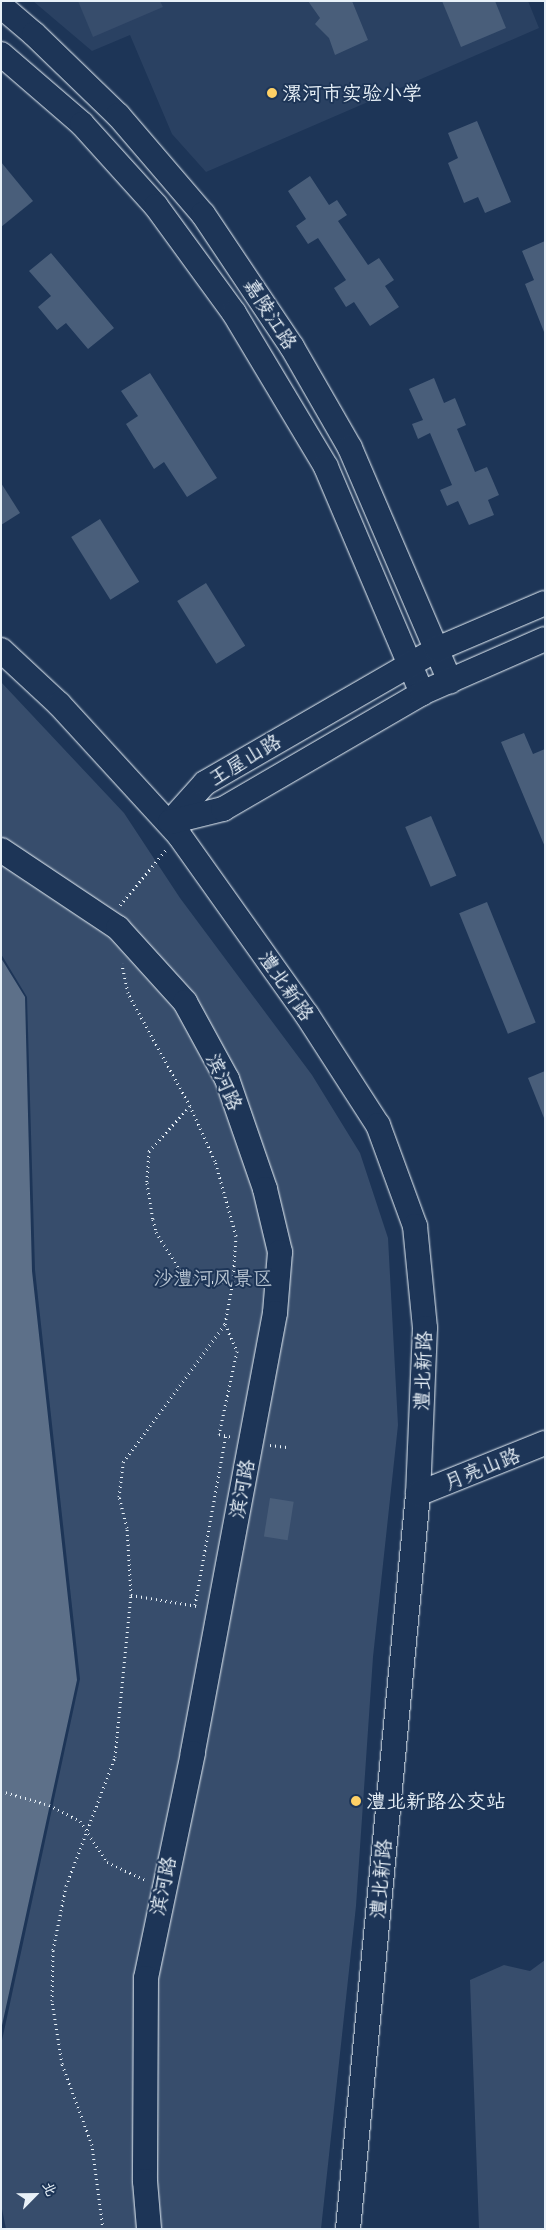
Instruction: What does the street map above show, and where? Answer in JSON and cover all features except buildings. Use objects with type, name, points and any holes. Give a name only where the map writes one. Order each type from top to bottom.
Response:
[{"type":"street","name":"嘉陵江路","points":[[1,6],[118,115],[203,214],[292,347],[350,448],[450,681]]},
{"type":"street","name":"嘉陵江路","points":[[1,54],[82,124],[156,206],[234,313],[326,467],[422,693]]},
{"type":"street","points":[[56,100],[87,85]]},
{"type":"street","name":"王屋山路","points":[[175,829],[204,783],[437,649],[545,603]]},
{"type":"street","name":"王屋山路","points":[[175,829],[223,809],[422,693],[545,640]]},
{"type":"street","name":"澧北新路","points":[[1,650],[59,704],[175,829],[307,1015],[378,1125],[415,1226],[425,1328],[418,1494],[348,2229]]},
{"type":"street","name":"滨河路","points":[[1,850],[112,924],[185,1002],[227,1079],[265,1189],[280,1252],[275,1313],[193,1753],[163,1884],[146,1978],[146,2181],[149,2229]]},
{"type":"street","name":"月亮山路","points":[[418,1494],[545,1443]]},
{"type":"path","points":[[103,2229],[92,2145],[62,2064],[52,2001],[53,1950],[64,1896],[115,1757],[131,1595],[127,1528],[119,1497],[123,1462],[225,1324],[233,1281],[236,1236],[215,1161],[190,1106],[128,993],[112,924],[175,829]]},
{"type":"path","points":[[190,1106],[150,1151],[148,1183],[152,1219],[156,1232],[180,1270],[212,1282],[233,1281]]},
{"type":"path","points":[[195,1605],[226,1435]]},
{"type":"path","points":[[131,1595],[219,1609]]},
{"type":"path","points":[[1,1791],[49,1805],[80,1821],[89,1831],[107,1862],[137,1879],[163,1884]]},
{"type":"shaded area","name":"漯河市实验小学","points":[[33,1],[528,1],[539,28],[206,172],[172,134],[130,35],[92,51]]},
{"type":"shaded area","points":[[1,958],[25,997],[32,1271],[77,1680],[1,2030]]},
{"type":"green space","points":[[78,1],[160,1],[163,7],[93,37]]},
{"type":"green space","name":"沙澧河风景区","points":[[1,682],[124,813],[180,898],[312,1075],[360,1153],[388,1238],[398,1425],[373,1657],[356,1906],[321,2229],[6,2229],[1,2204],[1,2045],[80,1679],[35,1270],[27,997],[1,954]]},
{"type":"green space","points":[[545,1960],[545,2229],[479,2229],[470,1980],[504,1965],[530,1971]]},
{"type":"place","name":"漯河市实验小学","points":[[272,93]]},
{"type":"place","name":"澧北新路公交站","points":[[356,1801]]}]
